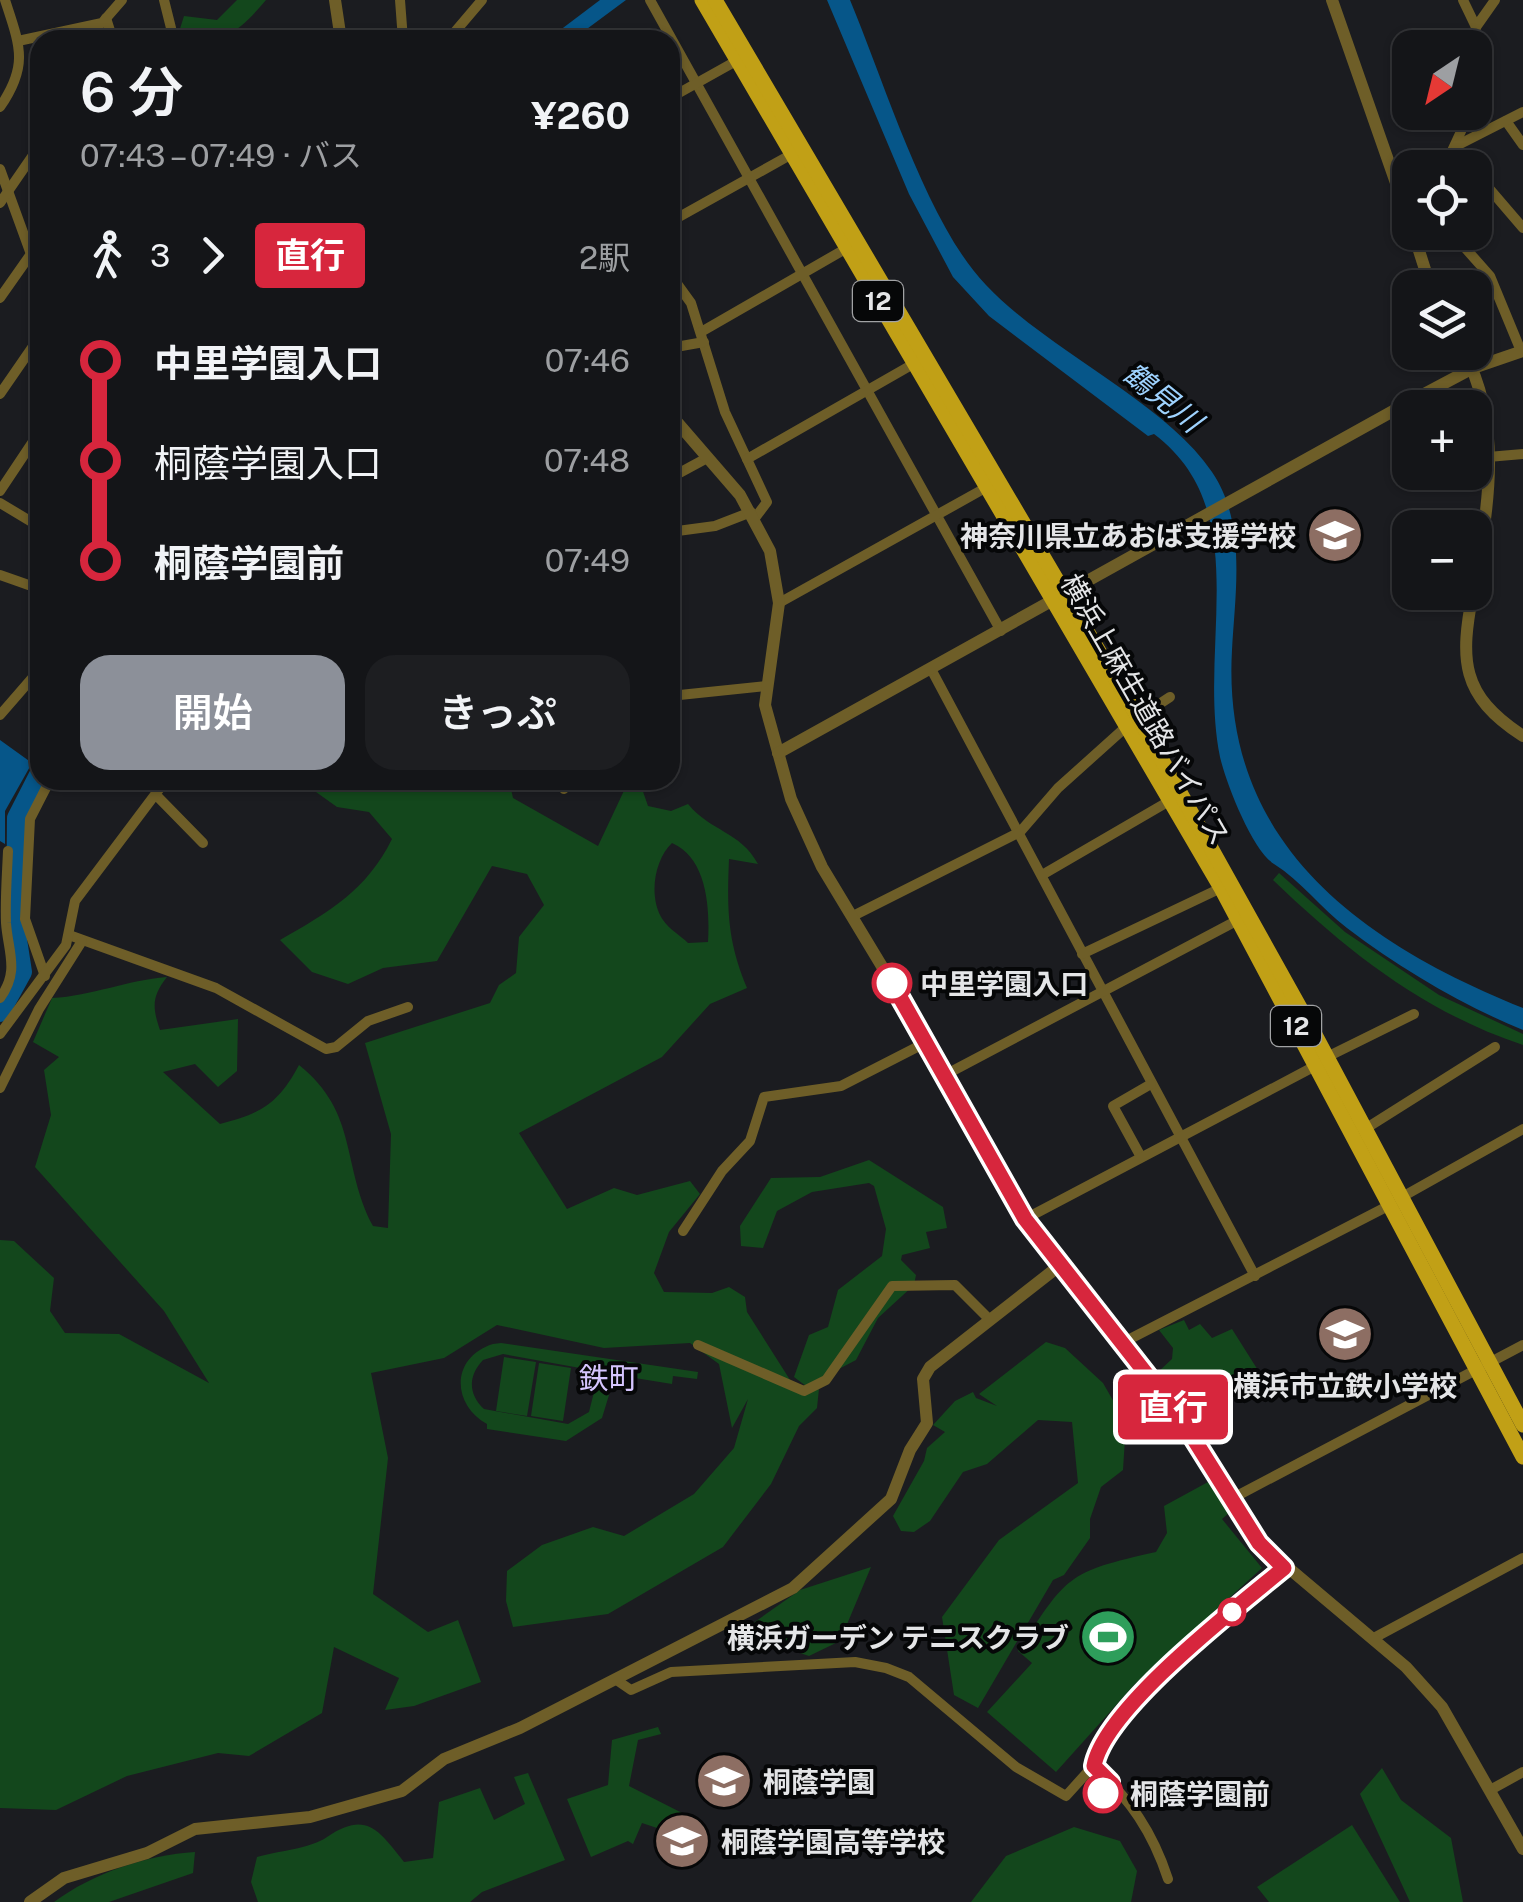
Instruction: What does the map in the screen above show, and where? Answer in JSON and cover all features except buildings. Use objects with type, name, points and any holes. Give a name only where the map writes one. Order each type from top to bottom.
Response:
[{"type":"main road","name":"横浜上麻生道路バイパス","points":[[702,0],[987,487],[1060,599]]},
{"type":"main road","name":"横浜上麻生道路バイパス","points":[[715,0],[1133,722],[1322,1061],[1483,1366],[1523,1458]]},
{"type":"main road","name":"横浜上麻生道路バイパス","points":[[1133,722],[1238,920],[1365,1129],[1396,1201]]},
{"type":"main road","name":"横浜上麻生道路バイパス","points":[[1483,1366],[1523,1425]]},
{"type":"street","points":[[0,107],[18,80],[18,41],[5,0]]},
{"type":"street","points":[[80,30],[106,18],[122,0]]},
{"type":"street","points":[[164,0],[172,30]]},
{"type":"street","points":[[335,0],[340,30]]},
{"type":"street","points":[[400,0],[403,30]]},
{"type":"street","points":[[456,30],[482,0]]},
{"type":"street","points":[[650,0],[666,30]]},
{"type":"street","points":[[1332,0],[1392,172]]},
{"type":"street","points":[[1464,0],[1476,27]]},
{"type":"street","points":[[1476,30],[1495,0]]},
{"type":"street","points":[[106,18],[110,30]]},
{"type":"street","points":[[18,41],[30,40]]},
{"type":"street","points":[[680,56],[1001,631]]},
{"type":"street","points":[[680,92],[738,60]]},
{"type":"street","points":[[1456,146],[1523,112]]},
{"type":"street","points":[[1506,121],[1523,145]]},
{"type":"street","points":[[1454,150],[1463,130]]},
{"type":"street","points":[[1456,146],[1459,150]]},
{"type":"street","points":[[680,216],[792,154]]},
{"type":"street","points":[[0,203],[30,159]]},
{"type":"street","points":[[0,169],[30,254],[0,298]]},
{"type":"street","points":[[1492,190],[1521,221]]},
{"type":"street","points":[[680,345],[702,337],[847,248]]},
{"type":"street","points":[[1467,250],[1490,276],[1522,351],[1492,361]]},
{"type":"street","points":[[680,288],[691,303],[725,412],[767,502],[753,515],[680,531]]},
{"type":"street","points":[[0,394],[30,350]]},
{"type":"street","points":[[747,458],[915,363]]},
{"type":"street","points":[[778,753],[1468,370]]},
{"type":"street","points":[[680,426],[753,515],[770,551],[779,603],[766,686],[767,718],[805,832],[1025,1219],[1193,1435],[1259,1543],[1406,1667],[1442,1707],[1523,1849]]},
{"type":"street","points":[[0,492],[30,446]]},
{"type":"street","points":[[1492,456],[1523,454]]},
{"type":"street","points":[[680,473],[708,458]]},
{"type":"street","points":[[779,603],[987,487]]},
{"type":"street","points":[[0,504],[30,522]]},
{"type":"street","points":[[0,576],[30,586]]},
{"type":"street","points":[[1469,610],[1464,636],[1467,673],[1501,720],[1523,736]]},
{"type":"street","points":[[931,669],[1256,1276]]},
{"type":"street","points":[[0,715],[30,680]]},
{"type":"street","points":[[680,695],[766,686]]},
{"type":"street","points":[[853,916],[1020,832],[1058,788],[1133,722],[1170,697]]},
{"type":"street","points":[[44,976],[26,927],[29,828],[46,790]]},
{"type":"street","points":[[0,1034],[7,1018],[44,976],[70,935],[75,902],[161,790]]},
{"type":"street","points":[[158,796],[203,842]]},
{"type":"street","points":[[1042,875],[1171,800]]},
{"type":"street","points":[[0,998],[10,983],[12,960],[6,928],[8,851]]},
{"type":"street","points":[[1082,954],[1221,888]]},
{"type":"street","points":[[943,1076],[1238,920]]},
{"type":"street","points":[[70,935],[216,988],[326,1049],[336,1047],[368,1021],[408,1007]]},
{"type":"street","points":[[0,1088],[39,1009],[82,941]]},
{"type":"street","points":[[12,960],[38,964]]},
{"type":"street","points":[[1025,1219],[1414,1014]]},
{"type":"street","points":[[684,1231],[722,1172],[750,1141],[764,1097],[840,1086],[925,1043]]},
{"type":"street","points":[[1365,1129],[1496,1047]]},
{"type":"street","points":[[1140,1157],[1113,1106],[1151,1084]]},
{"type":"street","points":[[1122,1344],[1518,1133],[1523,1149]]},
{"type":"street","points":[[30,1902],[64,1878],[147,1853],[194,1829],[270,1818],[310,1817],[402,1791],[444,1760],[502,1737],[727,1625],[805,1580],[891,1498],[910,1450],[927,1423],[923,1379],[930,1367],[1060,1266]]},
{"type":"street","points":[[698,1345],[804,1391],[826,1380],[892,1286],[955,1285],[989,1319]]},
{"type":"street","points":[[1233,1498],[1523,1346]]},
{"type":"street","points":[[1372,1639],[1523,1558]]},
{"type":"street","points":[[615,1679],[631,1690],[671,1672],[854,1662],[909,1677],[1016,1767],[1058,1796],[1070,1794],[1094,1766],[1098,1748],[1162,1670],[1284,1568]]},
{"type":"street","points":[[1094,1766],[1117,1786],[1156,1841],[1168,1879]]},
{"type":"street","points":[[1492,1789],[1523,1772]]},
{"type":"green space","points":[[237,0],[266,0],[235,30],[180,30],[184,16],[217,20]]},
{"type":"green space","points":[[316,790],[511,790],[513,798],[598,846],[624,790],[642,790],[648,806],[671,811],[688,804],[751,853],[758,864],[729,859],[728,877],[732,939],[747,988],[710,1004],[662,1057],[519,1133],[567,1209],[614,1188],[637,1195],[690,1181],[700,1194],[669,1232],[654,1273],[664,1292],[712,1293],[729,1287],[745,1297],[747,1312],[792,1383],[787,1385],[806,1386],[794,1377],[809,1335],[828,1327],[838,1290],[882,1256],[886,1229],[874,1186],[869,1183],[812,1192],[777,1211],[763,1248],[741,1246],[740,1226],[771,1178],[820,1177],[869,1160],[943,1207],[947,1228],[926,1232],[930,1248],[902,1255],[901,1260],[916,1275],[914,1285],[878,1318],[856,1360],[820,1379],[817,1408],[799,1426],[771,1484],[723,1547],[608,1614],[513,1627],[506,1601],[507,1571],[542,1545],[593,1527],[624,1536],[694,1494],[734,1448],[748,1399],[732,1428],[719,1364],[690,1343],[604,1348],[497,1325],[444,1358],[371,1373],[388,1458],[373,1594],[428,1632],[458,1620],[481,1682],[414,1706],[385,1710],[399,1678],[334,1647],[322,1713],[249,1756],[218,1753],[127,1776],[56,1810],[0,1808],[0,1240],[14,1241],[54,1278],[50,1311],[65,1333],[119,1334],[209,1383],[164,1311],[35,1167],[51,1115],[44,1070],[59,1057],[33,1042],[52,998],[167,977],[155,1002],[160,1030],[238,1019],[237,1071],[218,1087],[195,1064],[163,1072],[220,1124],[267,1105],[284,1089],[299,1065],[318,1083],[340,1121],[373,1226],[388,1228],[391,1134],[365,1043],[490,1003],[499,985],[516,973],[519,937],[544,905],[527,874],[492,866],[437,961],[383,968],[348,984],[312,972],[280,940],[345,898],[371,872],[392,839],[369,812],[337,807]],"holes":[[[672,843],[693,860],[704,885],[708,942],[688,943],[666,923],[656,901],[657,869]]]},
{"type":"green space","points":[[1279,873],[1345,932],[1439,995],[1523,1034],[1523,1045],[1453,1015],[1389,977],[1330,932],[1273,880]]},
{"type":"green space","points":[[1184,1320],[1189,1330],[1200,1324],[1212,1338],[1232,1329],[1261,1375],[1224,1396],[1212,1382],[1200,1377],[1169,1387],[1157,1373],[1172,1359],[1173,1348],[1159,1330]]},
{"type":"green space","points":[[1046,1342],[1065,1348],[1103,1383],[1126,1423],[1123,1470],[1101,1487],[1090,1519],[1090,1538],[1064,1575],[1053,1580],[978,1708],[954,1695],[942,1617],[999,1540],[1078,1483],[1072,1422],[1038,1420],[987,1464],[963,1472],[930,1521],[914,1532],[901,1531],[893,1516],[924,1461],[927,1448],[945,1432],[933,1425],[955,1401],[973,1392],[976,1398],[997,1406],[979,1394]]},
{"type":"green space","points":[[501,1343],[698,1372],[697,1379],[673,1376],[672,1384],[604,1373],[609,1395],[602,1418],[566,1441],[487,1429],[462,1393],[463,1370],[479,1350]],"holes":[[[503,1354],[580,1368],[595,1388],[589,1412],[568,1424],[484,1409],[473,1391],[475,1372],[483,1360]]]},
{"type":"green space","points":[[504,1357],[536,1362],[527,1416],[496,1411]]},
{"type":"green space","points":[[539,1363],[571,1368],[563,1421],[531,1416]]},
{"type":"green space","name":"横浜ガーデン テニスクラブ","points":[[1208,1482],[1229,1513],[1222,1519],[1262,1568],[1135,1684],[1056,1772],[987,1712],[1032,1663],[1018,1651],[1059,1592],[1072,1581],[1103,1565],[1156,1552],[1167,1533],[1164,1506]]},
{"type":"green space","points":[[871,1567],[840,1641],[809,1656],[739,1633],[800,1590]]},
{"type":"green space","points":[[658,1727],[661,1734],[638,1740],[629,1786],[688,1816],[666,1824],[663,1830],[642,1823],[633,1844],[628,1841],[591,1857],[567,1799],[608,1785],[612,1740]]},
{"type":"green space","points":[[1382,1768],[1401,1800],[1451,1838],[1463,1902],[1410,1902],[1360,1794]]},
{"type":"green space","points":[[528,1773],[565,1860],[482,1892],[470,1902],[258,1902],[251,1882],[257,1857],[312,1844],[340,1829],[362,1825],[378,1833],[404,1862],[433,1858],[439,1802],[480,1788],[494,1820],[525,1804],[514,1777]]},
{"type":"green space","points":[[1352,1825],[1400,1902],[1269,1902],[1257,1887]]},
{"type":"green space","points":[[1074,1827],[1120,1841],[1137,1871],[1131,1902],[971,1902],[1006,1856]]},
{"type":"green space","points":[[195,1852],[193,1873],[109,1902],[54,1902],[121,1867]]},
{"type":"water","points":[[600,0],[626,0],[586,30],[560,30]]},
{"type":"water","points":[[827,0],[850,0],[926,189],[965,259],[1012,309],[1165,422],[1191,446],[1223,492],[1236,559],[1232,650],[1235,718],[1250,778],[1276,831],[1312,877],[1356,917],[1463,982],[1523,1008],[1523,1030],[1455,998],[1368,943],[1257,845],[1234,799],[1220,757],[1214,670],[1217,582],[1214,540],[1204,501],[1185,465],[1154,434],[1148,436],[989,316],[953,277],[909,194]]},
{"type":"water","points":[[0,740],[30,762],[30,767],[5,811],[5,844],[0,841]]},
{"type":"waterway","points":[[0,1012],[22,972],[16,933],[17,818],[31,790]]},
{"type":"bus line","name":"直行","points":[[892,983],[1025,1219],[1180,1417],[1259,1543],[1284,1568],[1162,1670],[1098,1748],[1094,1766],[1110,1782],[1103,1793]]},
{"type":"place","name":"神奈川県立あおば支援学校","points":[[1335,535]]},
{"type":"place","name":"中里学園入口","points":[[892,983]]},
{"type":"place","name":"横浜市立鉄小学校","points":[[1345,1334]]},
{"type":"place","name":"横浜ガーデン テニスクラブ","points":[[1108,1637]]},
{"type":"place","name":"桐蔭学園","points":[[724,1781]]},
{"type":"place","name":"桐蔭学園前","points":[[1103,1793]]},
{"type":"place","name":"桐蔭学園高等学校","points":[[682,1841]]},
{"type":"district","name":"鉄町","points":[[609,1378]]},
{"type":"water label","name":"鶴見川","points":[[1163,397]]}]
